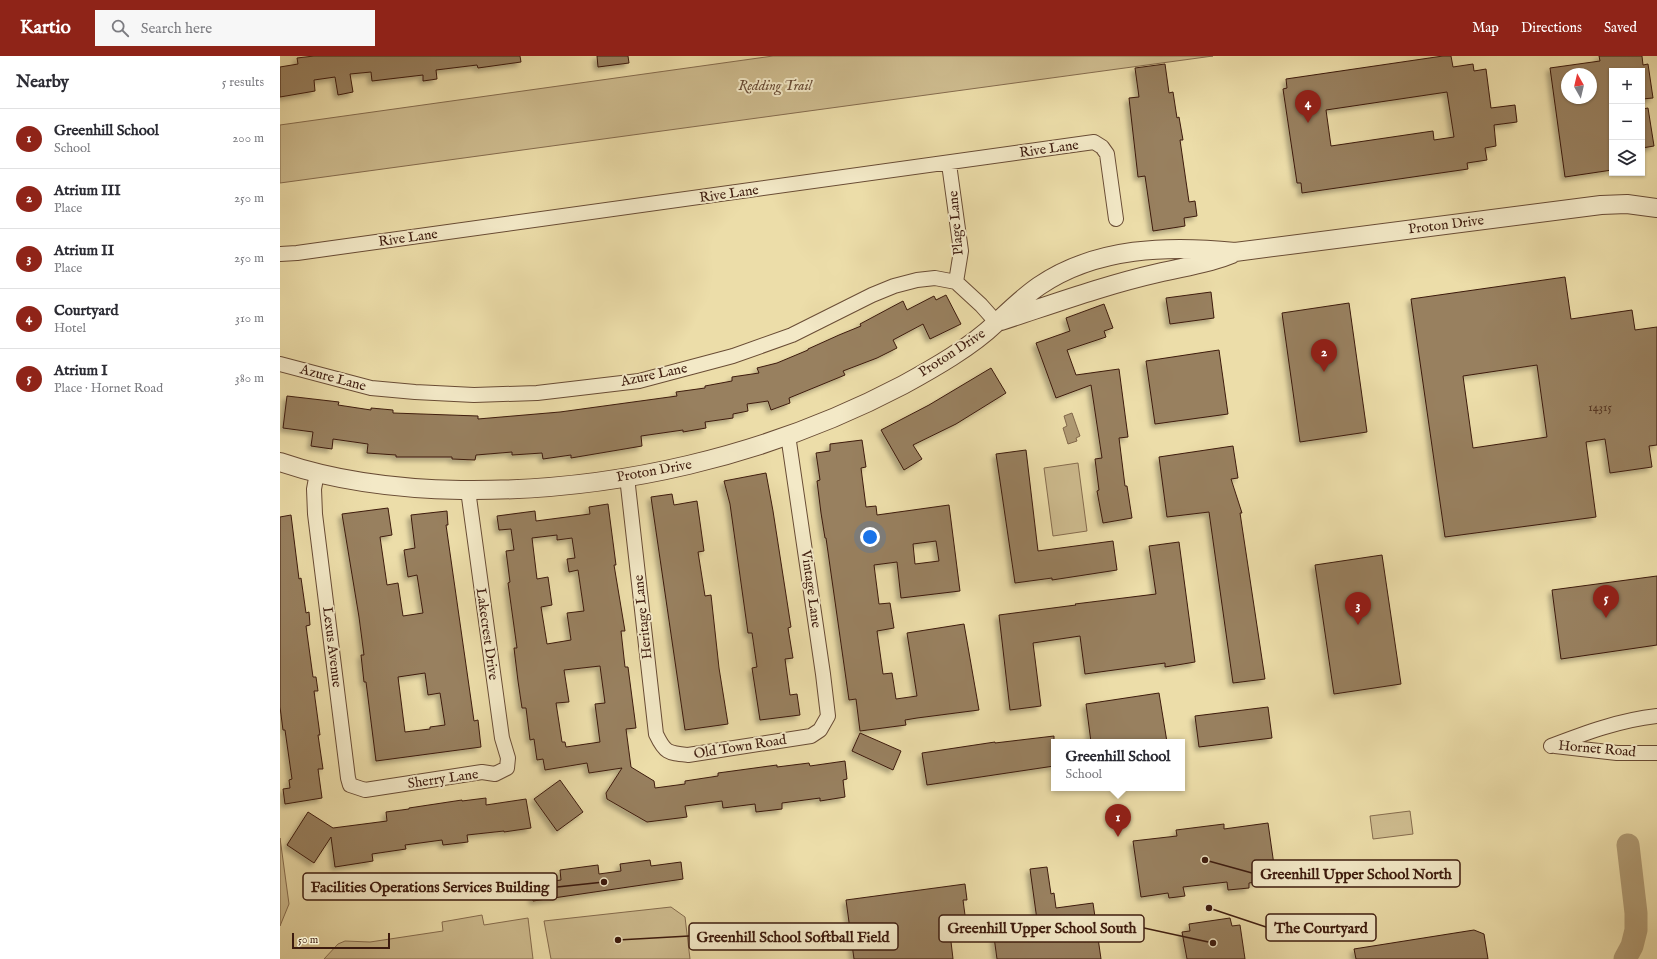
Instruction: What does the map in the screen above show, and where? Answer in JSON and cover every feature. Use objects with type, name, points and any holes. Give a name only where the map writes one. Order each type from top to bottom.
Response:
[{"type":"street","name":"Rive Lane","points":[[280,254],[312,251],[949,164],[1094,142],[1102,147],[1107,154],[1116,219]]},
{"type":"street","name":"Plage Lane","points":[[949,164],[961,251],[956,282]]},
{"type":"street","name":"Proton Drive","points":[[280,462],[317,473],[383,486],[468,490],[527,488],[627,477],[688,466],[745,450],[844,414],[905,384],[966,347],[997,323],[1003,316],[1039,286],[1085,262],[1148,249],[1206,249],[1235,252],[1601,205],[1627,204],[1657,208]]},
{"type":"street","name":"Proton Drive","points":[[997,323],[1087,292],[1158,272],[1190,267],[1220,259],[1235,252]]},
{"type":"street","name":"Azure Lane","points":[[280,364],[371,388],[474,395],[537,393],[639,381],[733,356],[792,334],[872,295],[894,286],[917,280],[935,278],[956,282]]},
{"type":"street","points":[[956,282],[981,305],[997,323]]},
{"type":"street","name":"Vintage Lane","points":[[788,435],[828,716],[820,730],[811,736]]},
{"type":"street","name":"Lexus Avenue","points":[[317,473],[314,489],[315,514],[348,778],[350,785],[365,790],[386,787]]},
{"type":"street","name":"Heritage Lane","points":[[627,477],[656,734],[661,745],[668,753]]},
{"type":"street","name":"Lakecrest Drive","points":[[468,490],[502,738],[504,750],[508,758],[507,768],[500,773]]},
{"type":"street","name":"Hornet Road","points":[[1657,716],[1637,718],[1588,732],[1551,746],[1617,753],[1657,753]]},
{"type":"street","name":"Old Town Road","points":[[668,753],[688,755],[811,736]]},
{"type":"street","name":"Sherry Lane","points":[[386,787],[482,772],[495,774],[500,773]]},
{"type":"green space","name":"Redding Trail","points":[[773,56],[1213,56],[280,183],[280,125]]},
{"type":"green space","points":[[1078,463],[1087,531],[1053,536],[1044,468]]},
{"type":"green space","points":[[1410,811],[1413,834],[1373,839],[1370,816]]},
{"type":"green space","points":[[280,838],[289,904],[280,926]]},
{"type":"green space","points":[[671,907],[685,917],[690,959],[551,959],[544,921]]},
{"type":"green space","points":[[482,915],[484,925],[528,918],[533,959],[324,959],[338,944],[345,941],[370,942],[443,931],[442,922]]},
{"type":"shaded area","points":[[1072,413],[1080,436],[1076,438],[1077,441],[1068,444],[1063,428],[1067,426],[1064,416]]},
{"type":"building","points":[[314,56],[520,56],[521,62],[478,68],[477,65],[436,70],[437,79],[423,81],[423,75],[372,81],[371,72],[350,74],[353,92],[338,95],[335,77],[314,80],[315,91],[280,97],[280,67],[298,64],[297,58]]},
{"type":"building","points":[[597,56],[628,56],[629,63],[598,67]]},
{"type":"building","points":[[1451,56],[1453,67],[1473,64],[1474,71],[1486,69],[1491,108],[1515,105],[1517,122],[1494,125],[1496,146],[1485,148],[1487,160],[1467,163],[1468,169],[1302,193],[1301,183],[1297,183],[1283,89],[1287,88],[1286,79]],"holes":[[[1447,92],[1454,137],[1434,140],[1433,131],[1331,146],[1326,110]]]},
{"type":"building","points":[[1599,56],[1642,56],[1643,65],[1648,64],[1653,98],[1645,99],[1645,68],[1609,68],[1609,170],[1565,177],[1550,68],[1600,61]]},
{"type":"building","points":[[1165,64],[1169,93],[1173,92],[1177,118],[1179,117],[1183,140],[1180,140],[1189,202],[1195,201],[1197,216],[1184,218],[1185,226],[1153,231],[1145,176],[1138,177],[1129,98],[1139,97],[1135,68]]},
{"type":"building","points":[[1645,108],[1648,108],[1654,146],[1645,148],[1645,140]]},
{"type":"building","points":[[1565,277],[1571,319],[1632,310],[1635,330],[1657,327],[1657,445],[1649,446],[1652,467],[1610,473],[1605,439],[1586,442],[1596,517],[1445,537],[1411,299]],"holes":[[[1537,365],[1547,437],[1473,448],[1463,376]]]},
{"type":"building","points":[[1211,292],[1214,318],[1170,324],[1166,298]]},
{"type":"building","points":[[946,295],[961,324],[930,339],[923,324],[893,340],[897,348],[877,358],[843,371],[845,375],[789,398],[790,403],[771,410],[768,401],[747,404],[748,411],[733,414],[733,418],[705,422],[706,428],[641,436],[642,446],[571,458],[571,455],[543,459],[542,453],[512,455],[512,452],[476,455],[475,460],[452,459],[452,457],[396,457],[396,455],[367,453],[368,444],[333,439],[332,449],[311,446],[313,432],[283,428],[287,396],[339,402],[338,405],[371,410],[371,408],[393,410],[393,413],[478,416],[478,419],[560,412],[677,396],[676,392],[705,388],[705,386],[732,381],[732,377],[759,373],[757,368],[777,363],[861,326],[860,324],[903,301],[907,310],[934,296],[936,300]]},
{"type":"building","points":[[1349,303],[1367,432],[1300,442],[1282,313]]},
{"type":"building","points":[[1104,304],[1113,328],[1104,331],[1106,337],[1067,350],[1076,375],[1119,369],[1128,437],[1119,438],[1125,486],[1127,486],[1132,518],[1103,523],[1097,491],[1099,490],[1095,459],[1102,458],[1091,385],[1056,398],[1036,343],[1070,331],[1066,318]]},
{"type":"building","points":[[1219,350],[1228,414],[1155,424],[1146,361]]},
{"type":"building","points":[[991,368],[1006,393],[956,424],[913,445],[922,459],[904,470],[881,430],[929,405]]},
{"type":"building","points":[[862,440],[866,467],[861,468],[866,507],[876,506],[877,515],[949,505],[960,591],[901,598],[897,562],[874,565],[879,604],[890,603],[894,628],[877,631],[883,674],[892,673],[896,699],[917,696],[907,633],[964,624],[979,710],[905,720],[906,725],[860,731],[856,699],[849,700],[817,481],[820,480],[816,453],[830,451],[830,444]],"holes":[[[936,541],[939,561],[915,564],[913,544]]]},
{"type":"building","points":[[1233,446],[1238,478],[1231,479],[1242,513],[1240,513],[1265,679],[1233,683],[1209,512],[1167,517],[1159,457]]},
{"type":"building","points":[[1026,450],[1038,551],[1113,541],[1117,570],[1052,580],[1052,578],[1015,583],[996,454]]},
{"type":"building","points":[[766,473],[791,627],[788,628],[793,658],[785,659],[790,695],[797,694],[800,715],[760,720],[752,668],[757,667],[752,633],[748,633],[730,504],[724,481]]},
{"type":"building","points":[[672,494],[674,505],[697,501],[704,551],[698,552],[705,596],[711,595],[719,668],[728,724],[685,730],[651,497]]},
{"type":"building","points":[[608,504],[616,565],[614,565],[625,631],[621,631],[625,667],[628,667],[636,728],[626,729],[631,767],[654,781],[655,788],[685,784],[685,781],[718,776],[718,773],[777,765],[777,767],[809,763],[810,766],[845,761],[847,779],[843,780],[845,797],[820,801],[820,798],[782,803],[782,809],[756,812],[755,804],[723,808],[722,801],[685,806],[687,817],[647,822],[607,799],[606,793],[622,768],[589,773],[587,763],[545,770],[543,759],[537,760],[534,739],[530,740],[526,708],[522,708],[518,681],[514,648],[517,648],[508,583],[510,582],[506,551],[514,550],[511,529],[499,530],[497,516],[535,511],[536,521],[590,514],[589,507]],"holes":[[[557,535],[557,540],[572,538],[575,558],[567,559],[569,572],[578,570],[584,611],[567,613],[571,640],[547,644],[541,607],[552,605],[548,577],[537,579],[532,538]],[[600,666],[605,703],[595,704],[600,742],[566,747],[565,742],[562,742],[556,703],[569,702],[564,670]]]},
{"type":"building","points":[[388,508],[392,535],[380,537],[387,585],[398,583],[403,616],[423,613],[417,575],[408,577],[404,550],[415,548],[411,515],[447,511],[448,525],[446,525],[474,721],[478,720],[481,747],[376,761],[366,682],[364,682],[361,655],[364,655],[359,617],[342,514]],"holes":[[[425,673],[428,695],[440,693],[445,725],[430,727],[430,729],[405,732],[398,677]]]},
{"type":"building","points":[[291,515],[299,579],[301,578],[306,613],[309,612],[310,625],[306,626],[313,677],[316,677],[318,691],[314,691],[323,769],[318,769],[322,798],[285,804],[283,789],[290,788],[289,780],[292,779],[280,707],[280,517]]},
{"type":"building","points":[[1179,542],[1195,662],[1165,667],[1165,663],[1085,674],[1080,636],[1033,643],[1041,706],[1010,710],[999,615],[1156,594],[1149,546]]},
{"type":"building","points":[[1382,555],[1401,684],[1334,694],[1315,565]]},
{"type":"building","points":[[1657,576],[1657,645],[1561,659],[1552,590]]},
{"type":"building","points":[[1159,693],[1167,739],[1091,739],[1086,704]]},
{"type":"building","points":[[1268,707],[1272,738],[1199,747],[1195,716]]},
{"type":"building","points":[[860,733],[901,751],[893,770],[852,751]]},
{"type":"building","points":[[1054,736],[1054,739],[1051,739],[1051,766],[927,785],[922,753]]},
{"type":"building","points":[[560,780],[583,812],[557,831],[534,799]]},
{"type":"building","points":[[486,798],[486,805],[526,799],[531,828],[467,835],[468,842],[443,845],[442,840],[405,845],[406,849],[372,854],[373,861],[335,867],[331,837],[314,863],[287,845],[308,812],[333,828],[387,821],[386,812],[462,800]]},
{"type":"building","points":[[1268,823],[1276,879],[1249,883],[1249,888],[1228,890],[1227,882],[1183,887],[1185,896],[1169,898],[1168,893],[1141,897],[1133,841],[1177,836],[1176,830],[1224,824],[1224,829]]},
{"type":"building","points":[[650,860],[651,866],[681,862],[683,879],[533,901],[530,884],[561,880],[560,870],[598,865],[599,874],[621,871],[620,864]]},
{"type":"building","points":[[1047,867],[1051,894],[1054,893],[1056,908],[1093,903],[1101,959],[997,959],[994,937],[1001,936],[1000,925],[1037,920],[1030,869]]},
{"type":"building","points":[[965,884],[967,900],[963,900],[967,930],[950,933],[953,959],[854,959],[846,900]]},
{"type":"building","points":[[1230,918],[1232,926],[1240,925],[1245,959],[1187,959],[1182,932],[1190,931],[1189,924]]},
{"type":"building","points":[[1474,930],[1484,934],[1488,959],[1356,959],[1354,949]]},
{"type":"waterway","points":[[1625,959],[1632,946],[1636,930],[1636,913],[1628,845]]},
{"type":"place","name":"Courtyard","points":[[1308,123]]},
{"type":"place","name":"Atrium III","points":[[1324,372]]},
{"type":"place","name":"Atrium I","points":[[1606,618]]},
{"type":"place","name":"Atrium II","points":[[1358,625]]},
{"type":"place","name":"Greenhill School","points":[[1118,837]]},
{"type":"place","name":"Greenhill Upper School North","points":[[1205,860]]},
{"type":"place","name":"Facilities Operations Services Building","points":[[604,882]]},
{"type":"place","name":"The Courtyard","points":[[1209,908]]},
{"type":"place","name":"Greenhill School Softball Field","points":[[618,940]]},
{"type":"place","name":"Greenhill Upper School South","points":[[1213,943]]}]
